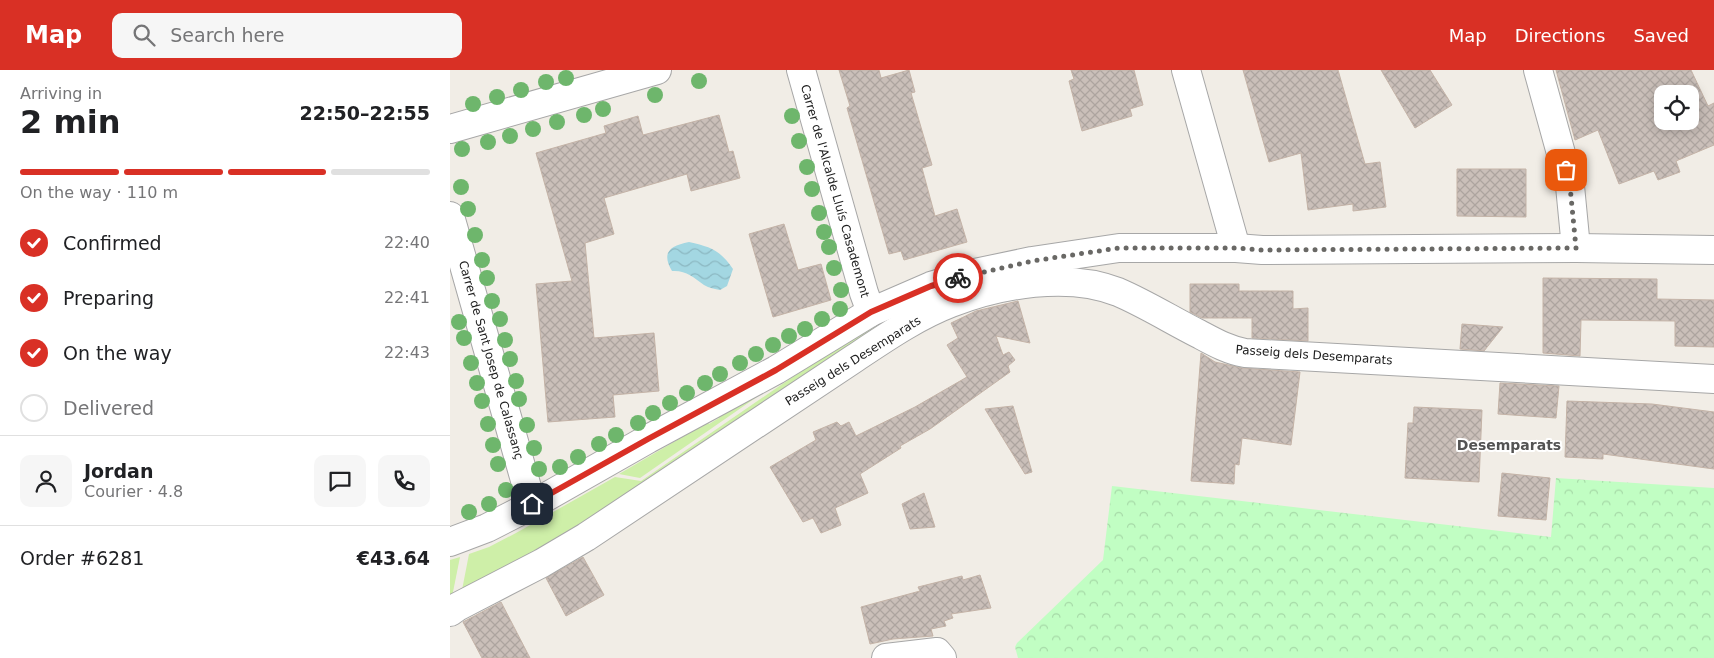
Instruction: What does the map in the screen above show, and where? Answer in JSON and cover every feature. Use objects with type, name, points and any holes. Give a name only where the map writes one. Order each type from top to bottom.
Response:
[{"type":"street","points":[[450,129],[657,70]]},
{"type":"street","name":"Carrer de l'Alcalde Lluís Casademont","points":[[800,70],[871,312]]},
{"type":"street","points":[[1186,70],[1236,248]]},
{"type":"street","points":[[1538,70],[1570,186],[1576,248]]},
{"type":"street","name":"Carrer de Sant Josep de Calassanç","points":[[450,216],[532,504]]},
{"type":"street","points":[[450,542],[487,528],[532,504],[776,370],[871,312],[931,286],[975,273],[1032,261],[1119,248],[1236,248],[1272,250],[1576,248],[1714,250]]},
{"type":"street","name":"Passeig dels Desemparats","points":[[452,609],[542,563],[586,537],[899,330],[950,303],[1030,283],[1061,281],[1089,284],[1118,292],[1224,347],[1245,353],[1714,379]]},
{"type":"street","points":[[886,658],[937,652],[942,658]]},
{"type":"green space","points":[[936,291],[571,537],[462,590],[469,554],[489,547],[516,533],[615,477],[641,481],[845,341]]},
{"type":"green space","points":[[777,383],[640,478],[619,474],[708,422],[709,424],[719,418],[719,416]]},
{"type":"green space","points":[[1556,478],[1714,488],[1714,658],[1018,658],[1015,647],[1017,643],[1103,560],[1112,486],[1551,537]]},
{"type":"green space","points":[[460,557],[452,597],[450,598],[450,560]]},
{"type":"water","points":[[689,242],[714,250],[724,257],[733,269],[727,286],[720,290],[712,288],[685,273],[672,271],[667,259],[669,251],[672,248]]},
{"type":"building","points":[[839,70],[879,70],[881,78],[909,70],[915,92],[911,93],[932,165],[922,168],[935,216],[957,209],[967,242],[904,260],[901,251],[889,254],[847,108],[850,106]]},
{"type":"building","points":[[1071,70],[1134,70],[1143,105],[1130,109],[1132,116],[1082,131],[1069,81],[1074,79]]},
{"type":"building","points":[[1243,70],[1338,70],[1365,164],[1380,162],[1386,207],[1353,211],[1353,204],[1308,210],[1301,153],[1269,162]]},
{"type":"building","points":[[1381,70],[1430,70],[1452,105],[1415,128]]},
{"type":"building","points":[[1556,70],[1691,70],[1698,85],[1654,85],[1654,130],[1699,130],[1699,87],[1708,106],[1714,103],[1714,145],[1676,161],[1680,172],[1658,180],[1654,171],[1619,184],[1598,130],[1575,140]]},
{"type":"building","points":[[719,115],[729,152],[733,151],[740,178],[691,191],[687,174],[604,198],[614,234],[585,243],[594,338],[654,333],[659,391],[613,395],[615,417],[548,422],[536,284],[572,281],[536,153],[606,133],[604,126],[638,116],[643,135]]},
{"type":"building","points":[[1457,169],[1526,169],[1526,217],[1457,216]]},
{"type":"building","points":[[784,224],[798,270],[821,264],[831,300],[773,317],[749,234]]},
{"type":"building","points":[[1543,278],[1657,279],[1657,299],[1714,300],[1714,347],[1675,346],[1675,321],[1581,320],[1580,356],[1543,353]]},
{"type":"building","points":[[1190,284],[1239,284],[1239,291],[1293,291],[1293,309],[1308,308],[1308,341],[1252,338],[1252,318],[1202,318],[1190,312]]},
{"type":"building","points":[[1018,301],[1030,343],[996,336],[1003,355],[1009,352],[1015,360],[1008,366],[1010,372],[930,429],[900,446],[901,448],[860,474],[868,493],[835,508],[841,525],[821,533],[813,518],[803,522],[770,467],[816,440],[813,432],[837,422],[841,426],[849,422],[856,436],[915,407],[967,377],[947,345],[958,338],[951,323],[976,311]]},
{"type":"building","points":[[1462,324],[1503,327],[1484,351],[1460,349]]},
{"type":"building","points":[[1201,353],[1215,362],[1242,368],[1300,372],[1291,445],[1242,438],[1239,465],[1235,464],[1234,484],[1191,481]]},
{"type":"building","points":[[1500,383],[1559,386],[1556,418],[1498,414]]},
{"type":"building","points":[[1567,401],[1652,404],[1714,412],[1714,469],[1603,454],[1603,459],[1565,457]]},
{"type":"building","points":[[1013,406],[1032,472],[1025,474],[985,409]]},
{"type":"building","points":[[1414,407],[1482,410],[1479,482],[1405,478],[1408,423],[1413,423]]},
{"type":"building","points":[[1502,473],[1550,478],[1546,520],[1498,516]]},
{"type":"building","points":[[924,493],[935,527],[910,529],[902,504]]},
{"type":"building","points":[[583,557],[604,595],[566,616],[546,578]]},
{"type":"building","points":[[980,575],[991,608],[951,614],[953,618],[944,621],[946,626],[931,629],[933,636],[893,639],[870,644],[861,607],[920,591],[918,587],[962,576],[963,580]]},
{"type":"building","points":[[501,602],[530,658],[482,658],[463,622]]},
{"type":"way so far","points":[[958,278],[1032,261],[1119,248],[1236,248],[1262,250],[1576,248],[1570,186],[1566,170]]},
{"type":"district","name":"Desemparats","points":[[1509,445]]},
{"type":"route","points":[[532,504],[776,370],[871,312],[931,286],[958,278]]}]
